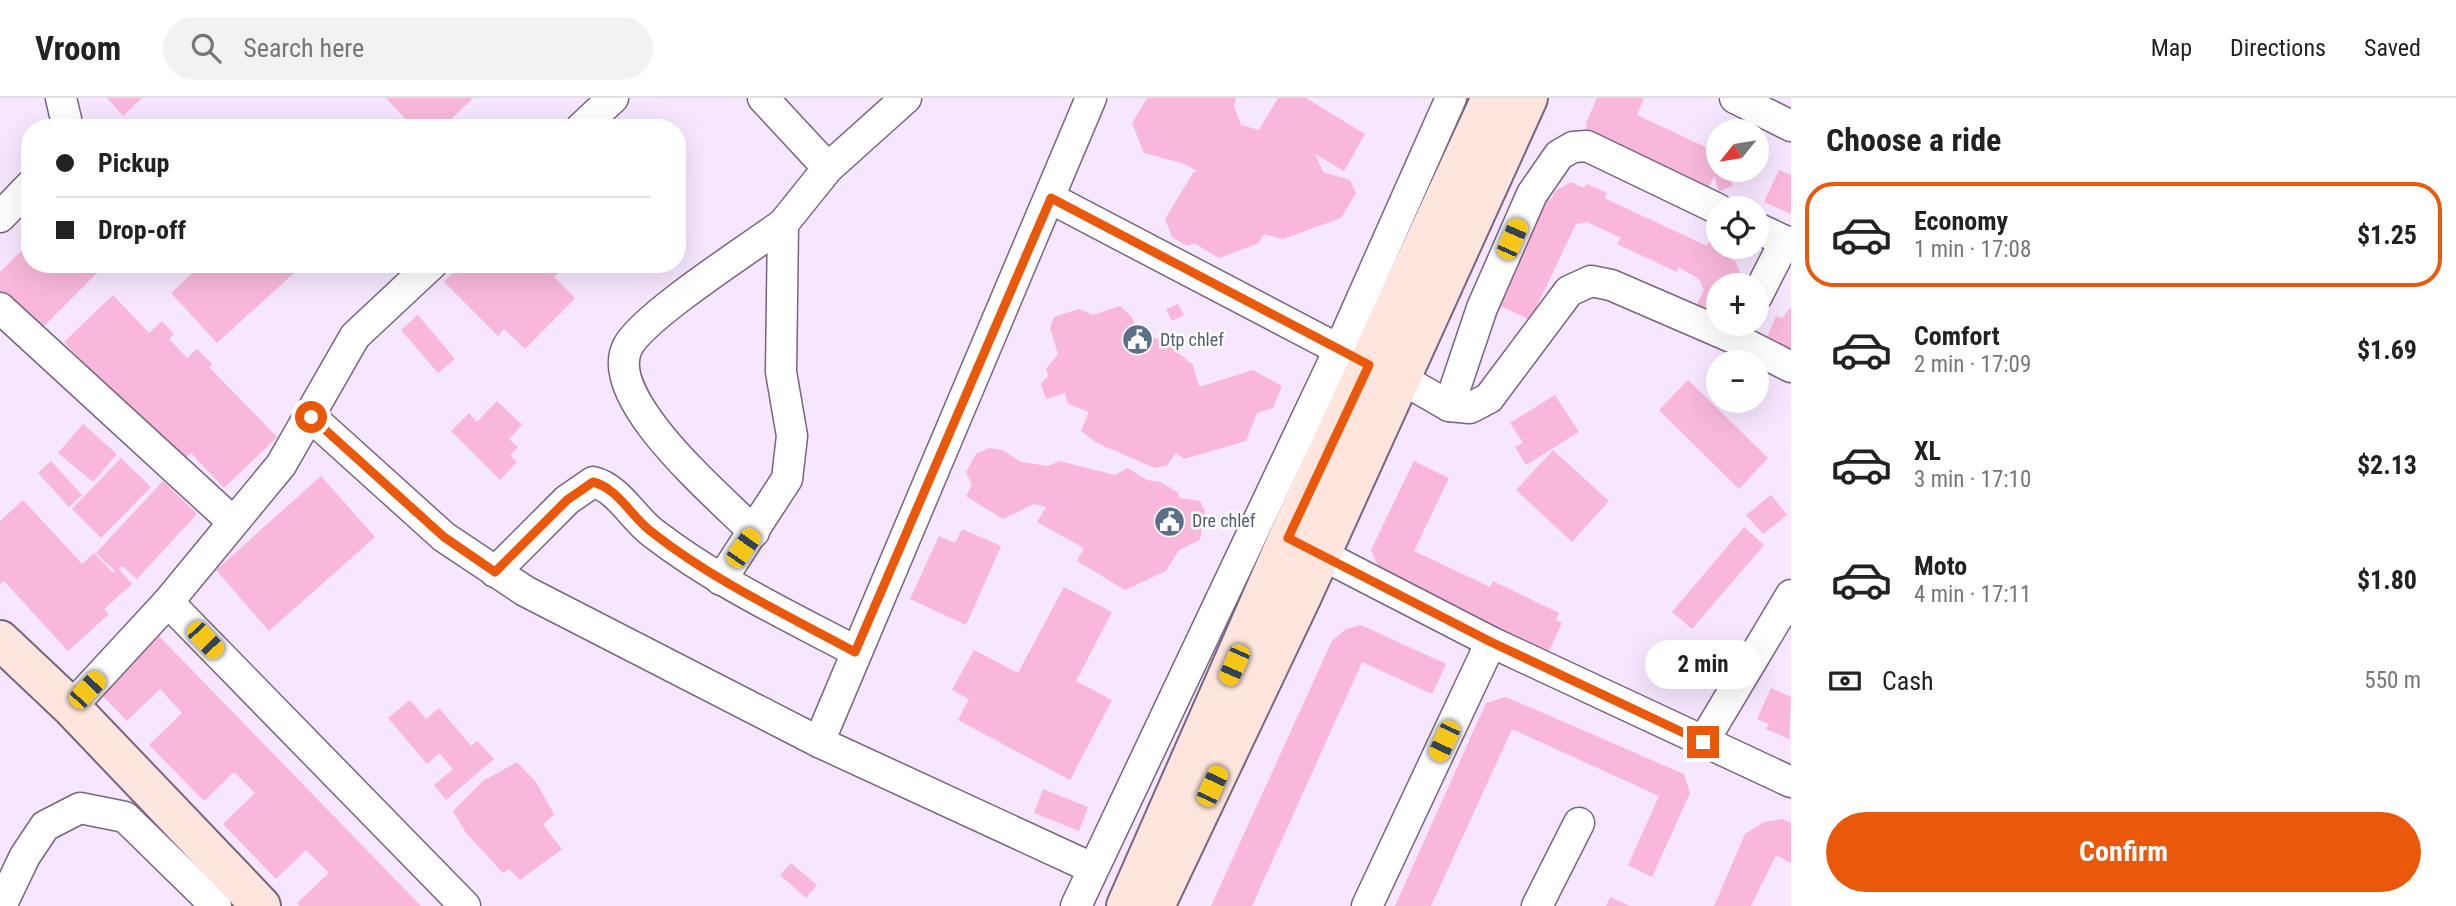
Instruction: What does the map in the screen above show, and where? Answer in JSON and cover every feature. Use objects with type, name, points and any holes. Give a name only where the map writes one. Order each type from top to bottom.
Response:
[{"type":"main road","points":[[1155,906],[1305,546],[1370,364],[1490,98]]},
{"type":"main road","points":[[1370,364],[1528,98]]},
{"type":"main road","points":[[1126,906],[1305,546]]},
{"type":"main road","points":[[1,644],[71,707],[261,906]]},
{"type":"street","points":[[61,98],[66,119]]},
{"type":"street","points":[[590,119],[613,98]]},
{"type":"street","points":[[764,98],[828,167]]},
{"type":"street","points":[[754,532],[654,430],[631,396],[623,371],[628,347],[651,321],[783,224],[828,167],[906,98]]},
{"type":"street","points":[[819,742],[1091,98]]},
{"type":"street","points":[[1076,906],[1092,868],[1370,364],[1451,98]]},
{"type":"street","points":[[1735,98],[1791,126]]},
{"type":"street","points":[[1448,406],[1482,308],[1532,194],[1559,155],[1573,147],[1587,146],[1706,203]]},
{"type":"street","points":[[0,217],[21,195]]},
{"type":"street","points":[[1051,198],[1448,406],[1470,408],[1489,398],[1569,291],[1591,281],[1611,285],[1706,319]]},
{"type":"street","points":[[721,580],[787,479],[792,436],[781,372],[783,224]]},
{"type":"street","points":[[1769,233],[1788,242],[1769,275]]},
{"type":"street","points":[[71,707],[167,602],[281,465],[311,417],[329,377],[355,335],[422,273]]},
{"type":"street","points":[[0,308],[232,522]]},
{"type":"street","points":[[1747,336],[1791,367]]},
{"type":"street","points":[[311,417],[444,537],[525,591],[819,742],[1092,868]]},
{"type":"street","points":[[495,572],[567,500],[593,482],[605,485],[651,532],[721,580],[855,652]]},
{"type":"street","points":[[1305,546],[1491,642],[1791,782]]},
{"type":"street","points":[[1703,742],[1791,595]]},
{"type":"street","points":[[167,602],[466,906]]},
{"type":"street","points":[[1367,906],[1491,642]]},
{"type":"street","points":[[1,906],[44,826],[80,808],[125,817],[215,906]]},
{"type":"street","points":[[1537,906],[1580,823]]},
{"type":"building","points":[[107,98],[142,98],[123,116]]},
{"type":"building","points":[[386,98],[473,98],[451,119],[406,119]]},
{"type":"building","points":[[1147,98],[1236,98],[1234,106],[1241,125],[1259,130],[1278,98],[1306,98],[1365,134],[1344,171],[1315,154],[1323,172],[1350,180],[1356,193],[1341,218],[1283,239],[1264,234],[1259,243],[1219,258],[1194,243],[1187,246],[1172,237],[1165,219],[1193,173],[1197,171],[1185,164],[1144,153],[1132,123]]},
{"type":"building","points":[[1597,98],[1644,98],[1637,115],[1706,147],[1706,182],[1711,182],[1707,191],[1587,136],[1586,123]]},
{"type":"building","points":[[1779,170],[1791,175],[1791,214],[1769,204],[1769,196],[1767,196]]},
{"type":"building","points":[[1571,182],[1584,188],[1587,184],[1607,193],[1604,198],[1706,246],[1706,259],[1735,261],[1740,273],[1706,273],[1706,316],[1694,310],[1704,290],[1699,279],[1678,267],[1677,272],[1617,244],[1621,238],[1587,222],[1576,224],[1530,320],[1496,304],[1547,197],[1551,199],[1555,191]]},
{"type":"building","points":[[1716,182],[1732,182],[1733,186],[1719,191]]},
{"type":"building","points":[[21,251],[21,273],[97,273],[39,331],[0,292],[0,272]]},
{"type":"building","points":[[192,273],[294,273],[217,343],[171,293]]},
{"type":"building","points":[[453,273],[558,273],[554,277],[575,298],[525,349],[504,329],[498,336],[444,282]]},
{"type":"building","points":[[113,295],[149,333],[162,321],[174,334],[169,339],[187,358],[197,349],[212,364],[209,367],[277,437],[224,488],[191,453],[180,464],[64,342]]},
{"type":"building","points":[[1178,304],[1184,315],[1172,321],[1166,309]]},
{"type":"building","points":[[1120,306],[1132,317],[1137,331],[1165,342],[1193,365],[1199,387],[1253,370],[1282,386],[1273,408],[1257,413],[1246,441],[1184,459],[1176,453],[1167,465],[1155,468],[1097,443],[1081,431],[1089,412],[1068,404],[1065,393],[1046,399],[1041,384],[1048,376],[1046,369],[1058,354],[1050,328],[1054,317],[1079,309],[1093,315]]},
{"type":"building","points":[[1791,307],[1791,359],[1767,348],[1771,339],[1767,337],[1776,316],[1782,318]]},
{"type":"building","points":[[418,315],[455,359],[438,373],[401,330]]},
{"type":"building","points":[[1688,380],[1706,398],[1706,413],[1722,413],[1768,458],[1739,489],[1659,410]]},
{"type":"building","points":[[1555,395],[1579,432],[1526,465],[1515,447],[1523,443],[1510,423]]},
{"type":"building","points":[[497,401],[522,425],[509,439],[518,447],[510,455],[517,462],[500,480],[451,431],[469,413],[477,422]]},
{"type":"building","points":[[83,424],[117,454],[93,482],[58,453]]},
{"type":"building","points":[[989,448],[1002,450],[1021,462],[1048,466],[1059,461],[1115,475],[1128,468],[1147,480],[1160,482],[1177,492],[1180,498],[1200,501],[1205,511],[1200,540],[1179,550],[1166,571],[1125,590],[1077,561],[1084,548],[1037,522],[1046,507],[1034,504],[1003,519],[966,496],[972,485],[966,472],[976,454]]},
{"type":"building","points":[[1553,450],[1609,501],[1572,542],[1516,490]]},
{"type":"building","points":[[121,458],[151,487],[101,538],[72,509]]},
{"type":"building","points":[[51,461],[82,495],[69,507],[38,473]]},
{"type":"building","points":[[1414,461],[1449,478],[1414,551],[1490,587],[1493,581],[1559,613],[1556,620],[1562,623],[1549,651],[1474,616],[1472,621],[1384,579],[1371,550]]},
{"type":"building","points":[[321,476],[375,537],[269,631],[216,570]]},
{"type":"building","points":[[163,481],[197,514],[137,579],[122,566],[119,569],[132,584],[104,609],[109,614],[68,651],[4,581],[0,584],[0,521],[23,500],[82,564],[94,553],[113,573],[115,571],[96,553]]},
{"type":"building","points":[[1771,495],[1787,515],[1763,534],[1746,515]]},
{"type":"building","points":[[1744,527],[1764,545],[1692,629],[1672,612]]},
{"type":"building","points":[[962,529],[1001,546],[966,625],[910,599],[939,536],[955,543]]},
{"type":"building","points":[[1064,587],[1112,612],[1076,681],[1112,700],[1070,780],[958,720],[969,699],[952,690],[974,650],[1018,673]]},
{"type":"building","points":[[1361,625],[1446,664],[1432,694],[1362,662],[1252,906],[1211,906],[1332,641],[1346,629]]},
{"type":"building","points":[[157,634],[421,906],[300,906],[297,903],[329,873],[306,850],[276,879],[223,824],[255,793],[234,772],[204,801],[149,745],[182,713],[160,689],[127,721],[98,691]]},
{"type":"building","points":[[1771,688],[1791,697],[1789,739],[1766,729],[1769,724],[1757,719]]},
{"type":"building","points":[[1506,697],[1684,774],[1690,793],[1652,877],[1628,865],[1659,796],[1512,729],[1431,906],[1395,906],[1486,703]]},
{"type":"building","points":[[410,700],[426,719],[439,708],[471,746],[477,741],[494,759],[446,800],[434,785],[453,769],[439,753],[427,764],[388,718]]},
{"type":"building","points":[[517,762],[536,782],[554,814],[543,825],[562,849],[520,880],[509,869],[503,873],[466,833],[453,811],[483,781]]},
{"type":"building","points":[[1043,789],[1088,807],[1079,831],[1034,813]]},
{"type":"building","points":[[1783,819],[1791,823],[1791,863],[1776,855],[1751,906],[1714,906],[1745,834],[1764,822]]},
{"type":"building","points":[[791,863],[817,885],[806,898],[780,875]]},
{"type":"building","points":[[1610,897],[1630,906],[1606,906]]},
{"type":"place","name":"Dtp chlef","points":[[1137,340]]},
{"type":"place","name":"Dre chlef","points":[[1169,521]]},
{"type":"route","points":[[311,417],[444,537],[495,572],[567,500],[582,487],[593,482],[605,485],[651,532],[721,580],[855,652],[1051,198],[1369,365],[1288,538],[1491,642],[1703,742]]}]
